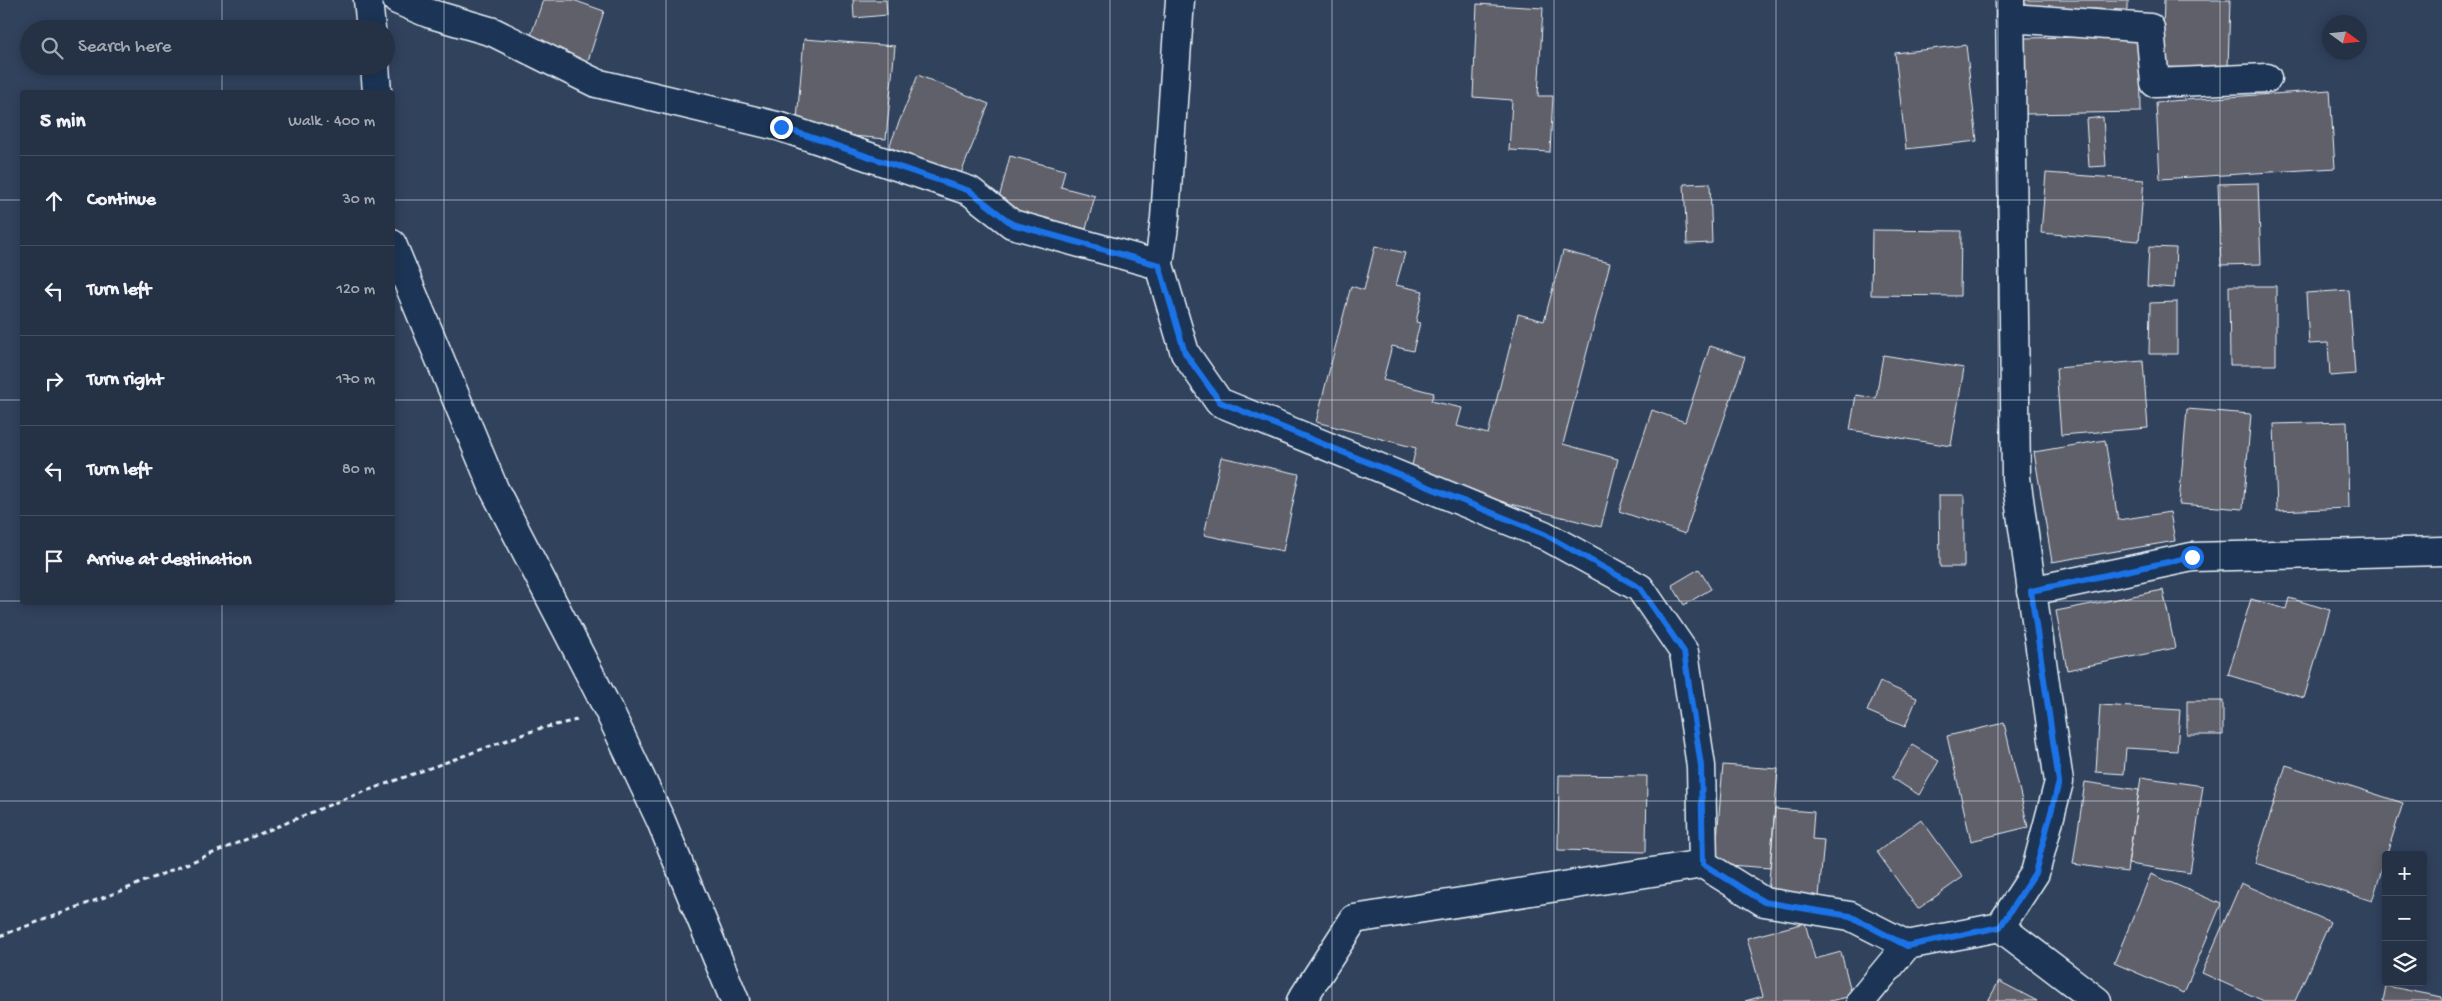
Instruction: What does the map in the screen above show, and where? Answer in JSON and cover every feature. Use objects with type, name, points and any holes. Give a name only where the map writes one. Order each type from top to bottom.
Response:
[{"type":"street","points":[[368,0],[370,20]]},
{"type":"street","points":[[397,0],[428,12],[493,32],[596,83],[781,127],[970,191],[1012,224],[1159,265]]},
{"type":"street","points":[[1180,0],[1165,218],[1159,265],[1185,353],[1220,402],[1544,534],[1640,588],[1684,652],[1701,766],[1703,864]]},
{"type":"street","points":[[1861,1001],[1907,946],[2000,927],[2035,873],[2059,782],[2016,478],[2010,9],[2150,28],[2155,83],[2267,78]]},
{"type":"street","points":[[375,75],[377,90]]},
{"type":"street","points":[[395,251],[494,489],[610,713],[661,821],[735,1001]]},
{"type":"street","points":[[2031,591],[2192,557],[2442,551]]},
{"type":"street","points":[[1301,1001],[1354,919],[1703,864],[1764,902],[1850,916],[1907,946]]},
{"type":"street","points":[[2000,927],[2097,1001]]},
{"type":"path","points":[[0,936],[122,891],[344,799],[538,729],[610,713]]},
{"type":"building","points":[[543,0],[573,0],[604,11],[587,64],[528,44]]},
{"type":"building","points":[[853,0],[886,0],[887,15],[854,18]]},
{"type":"building","points":[[2024,0],[2128,0],[2128,10],[2023,7]]},
{"type":"building","points":[[2164,0],[2230,0],[2228,69],[2162,67]]},
{"type":"building","points":[[1477,4],[1543,8],[1538,96],[1553,96],[1550,152],[1509,150],[1512,100],[1473,97]]},
{"type":"building","points":[[2140,36],[2141,112],[2025,114],[2024,38]]},
{"type":"building","points":[[804,39],[895,46],[886,139],[796,131]]},
{"type":"building","points":[[1966,45],[1977,141],[1906,149],[1895,53]]},
{"type":"building","points":[[918,75],[989,104],[960,176],[889,147]]},
{"type":"building","points":[[2330,90],[2335,168],[2160,179],[2156,102]]},
{"type":"building","points":[[2103,117],[2106,166],[2089,167],[2086,119]]},
{"type":"building","points":[[1010,156],[1065,170],[1061,187],[1095,196],[1086,229],[997,206]]},
{"type":"building","points":[[2046,173],[2144,180],[2139,241],[2041,233]]},
{"type":"building","points":[[1710,183],[1712,243],[1687,244],[1684,184]]},
{"type":"building","points":[[2258,183],[2261,264],[2221,265],[2218,184]]},
{"type":"building","points":[[1872,230],[1961,231],[1960,296],[1871,295]]},
{"type":"building","points":[[1375,246],[1405,253],[1396,285],[1423,291],[1416,322],[1420,323],[1413,351],[1392,346],[1383,380],[1434,393],[1431,401],[1462,408],[1457,426],[1488,434],[1518,314],[1544,321],[1563,251],[1610,263],[1563,444],[1618,459],[1601,527],[1409,478],[1416,448],[1316,422],[1351,286],[1364,290]]},
{"type":"building","points":[[2149,247],[2176,248],[2174,288],[2147,286]]},
{"type":"building","points":[[2229,286],[2276,286],[2276,365],[2230,365]]},
{"type":"building","points":[[2349,290],[2355,374],[2330,376],[2328,343],[2309,344],[2306,293]]},
{"type":"building","points":[[2177,302],[2177,354],[2149,354],[2150,303]]},
{"type":"building","points":[[1710,346],[1745,357],[1685,534],[1619,511],[1652,410],[1685,422]]},
{"type":"building","points":[[1883,355],[1964,368],[1951,446],[1850,430],[1856,395],[1876,398]]},
{"type":"building","points":[[2143,361],[2148,428],[2061,435],[2056,368]]},
{"type":"building","points":[[2187,409],[2251,414],[2243,509],[2179,504]]},
{"type":"building","points":[[2347,422],[2349,508],[2277,511],[2274,424]]},
{"type":"building","points":[[2105,440],[2118,520],[2170,512],[2175,541],[2052,562],[2034,452]]},
{"type":"building","points":[[1221,457],[1299,474],[1283,551],[1204,535]]},
{"type":"building","points":[[1939,495],[1964,495],[1964,567],[1940,567]]},
{"type":"building","points":[[1699,569],[1711,589],[1684,605],[1672,585]]},
{"type":"building","points":[[2163,590],[2175,648],[2067,670],[2056,611]]},
{"type":"building","points":[[2289,598],[2330,610],[2304,698],[2228,675],[2251,599],[2286,609]]},
{"type":"building","points":[[1880,682],[1917,698],[1905,727],[1867,711]]},
{"type":"building","points":[[2187,701],[2223,701],[2223,735],[2187,735]]},
{"type":"building","points":[[2100,705],[2180,710],[2177,751],[2126,748],[2124,774],[2096,772]]},
{"type":"building","points":[[2004,723],[2028,827],[1971,841],[1947,736]]},
{"type":"building","points":[[1912,745],[1939,761],[1919,795],[1892,778]]},
{"type":"building","points":[[1723,765],[1778,769],[1770,868],[1715,864]]},
{"type":"building","points":[[2286,765],[2403,803],[2388,851],[2382,851],[2382,869],[2372,901],[2255,863]]},
{"type":"building","points":[[1559,775],[1647,776],[1646,852],[1558,850]]},
{"type":"building","points":[[2141,777],[2203,786],[2190,873],[2128,864]]},
{"type":"building","points":[[2085,782],[2139,790],[2127,872],[2073,864]]},
{"type":"building","points":[[1775,809],[1814,812],[1812,839],[1824,840],[1819,897],[1768,893]]},
{"type":"building","points":[[1921,819],[1963,877],[1918,909],[1877,852]]},
{"type":"building","points":[[2151,874],[2221,904],[2184,993],[2114,963]]},
{"type":"building","points":[[2241,883],[2330,922],[2295,1001],[2264,1001],[2202,973]]},
{"type":"building","points":[[1805,923],[1815,959],[1841,952],[1852,996],[1830,1001],[1745,1001],[1763,996],[1747,938]]},
{"type":"building","points":[[1999,981],[2037,1001],[1988,1001]]},
{"type":"building","points":[[2386,986],[2442,997],[2442,1001],[2383,1001]]},
{"type":"route","points":[[781,127],[970,191],[1012,224],[1159,265],[1185,353],[1220,402],[1544,534],[1640,588],[1684,652],[1701,766],[1703,864],[1729,882],[1764,902],[1850,916],[1907,946],[2000,927],[2035,873],[2059,782],[2031,591],[2192,557]]}]
